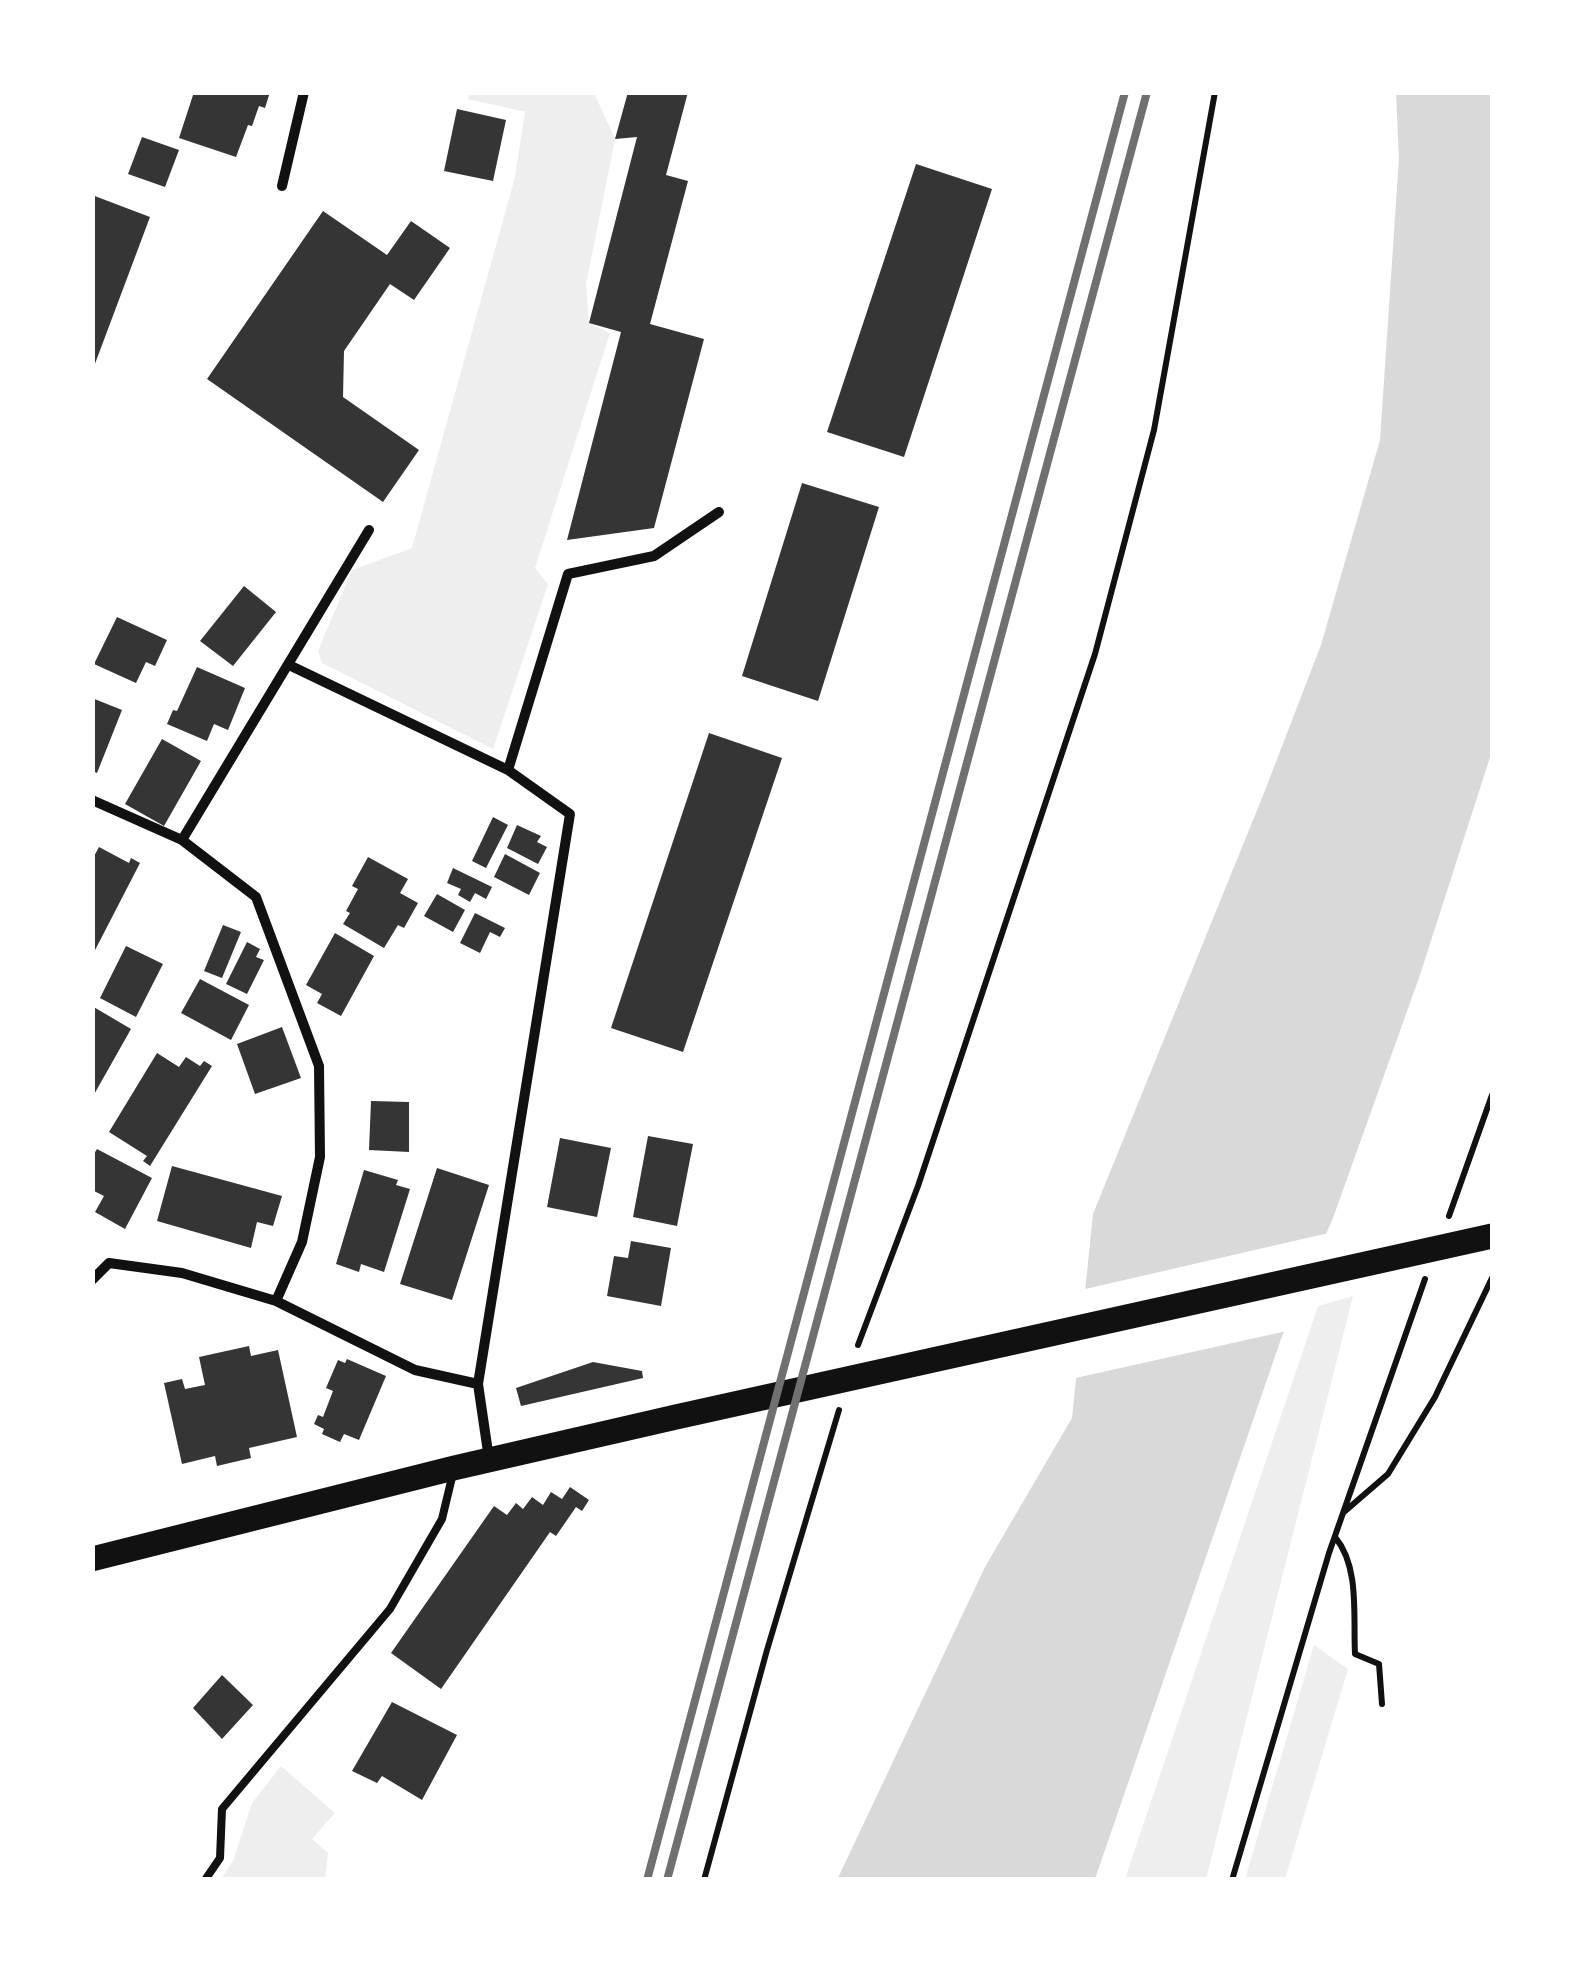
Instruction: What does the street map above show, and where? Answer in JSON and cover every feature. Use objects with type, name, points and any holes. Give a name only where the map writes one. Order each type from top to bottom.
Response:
[{"type":"main road","points":[[92,1559],[454,1468],[1492,1236]]},
{"type":"street","points":[[282,186],[304,92]]},
{"type":"street","points":[[508,770],[568,574],[654,556],[718,512]]},
{"type":"street","points":[[182,840],[369,530]]},
{"type":"street","points":[[289,666],[508,770],[570,814],[478,1384],[489,1460]]},
{"type":"street","points":[[92,800],[182,840],[256,896],[319,1066],[320,1157],[302,1242],[276,1300]]},
{"type":"street","points":[[92,1280],[109,1263],[182,1273],[276,1300],[415,1370],[478,1384]]},
{"type":"lane","points":[[205,1880],[220,1858],[222,1810],[390,1610],[442,1519],[454,1468]]},
{"type":"path","points":[[854,1359],[918,1186],[1095,654],[1154,430],[1214,92]]},
{"type":"path","points":[[1447,1221],[1492,1095]]},
{"type":"path","points":[[1232,1880],[1334,1536],[1426,1276]]},
{"type":"path","points":[[1343,1513],[1388,1474],[1434,1397],[1492,1278]]},
{"type":"path","points":[[1480,1304],[1492,1300]]},
{"type":"path","points":[[704,1880],[843,1396]]},
{"type":"path","points":[[1334,1536],[1346,1549],[1351,1564],[1355,1654],[1379,1664],[1382,1704]]},
{"type":"shaded area","points":[[470,93],[594,93],[615,139],[586,284],[589,323],[610,333],[535,568],[548,584],[493,749],[322,663],[318,651],[352,570],[412,548],[515,177],[525,112],[468,99]]},
{"type":"shaded area","points":[[1396,93],[1492,93],[1492,751],[1420,975],[1333,1218],[1281,1339],[1095,1879],[837,1880],[985,1567],[1072,1418],[1093,1214],[1321,645],[1380,440],[1399,158]]},
{"type":"shaded area","points":[[1353,1296],[1206,1879],[1125,1879],[1318,1306]]},
{"type":"shaded area","points":[[1314,1645],[1348,1669],[1285,1879],[1245,1879]]},
{"type":"shaded area","points":[[281,1766],[335,1813],[312,1839],[328,1853],[325,1879],[221,1879],[233,1861],[252,1803]]},
{"type":"pier","points":[[1333,1232],[1291,1330],[1071,1379],[1081,1290]]},
{"type":"building","points":[[194,92],[270,92],[265,108],[259,106],[252,126],[248,125],[236,157],[179,138]]},
{"type":"building","points":[[628,92],[688,92],[666,175],[688,181],[650,324],[704,339],[654,528],[567,540],[621,332],[589,323],[637,137],[615,139]]},
{"type":"building","points":[[457,109],[506,120],[493,181],[444,171]]},
{"type":"building","points":[[142,137],[179,150],[165,187],[128,174]]},
{"type":"building","points":[[916,164],[992,189],[904,457],[827,432]]},
{"type":"building","points":[[92,195],[150,217],[93,369],[92,369]]},
{"type":"building","points":[[323,211],[387,255],[411,221],[450,248],[414,300],[390,284],[344,351],[343,397],[419,450],[383,502],[207,379]]},
{"type":"building","points":[[802,483],[879,507],[818,701],[742,676]]},
{"type":"building","points":[[244,586],[276,612],[233,666],[200,641]]},
{"type":"building","points":[[117,617],[167,640],[155,666],[146,662],[136,683],[94,664]]},
{"type":"building","points":[[197,667],[245,688],[228,730],[214,724],[207,741],[167,724]]},
{"type":"building","points":[[92,698],[122,710],[97,773],[92,771]]},
{"type":"building","points":[[709,733],[782,758],[683,1052],[611,1028]]},
{"type":"building","points":[[162,739],[201,761],[164,826],[125,804]]},
{"type":"building","points":[[493,817],[508,825],[486,868],[472,861]]},
{"type":"building","points":[[517,825],[541,836],[537,842],[547,847],[538,864],[507,848]]},
{"type":"building","points":[[99,847],[129,863],[131,858],[140,863],[92,956],[92,860]]},
{"type":"building","points":[[505,854],[540,873],[529,895],[494,877]]},
{"type":"building","points":[[368,857],[408,879],[400,893],[418,903],[404,928],[398,925],[384,948],[343,924],[358,889],[352,886]]},
{"type":"building","points":[[453,868],[492,887],[486,899],[475,893],[470,902],[458,895],[461,889],[447,883]]},
{"type":"building","points":[[437,894],[465,910],[453,932],[424,916]]},
{"type":"building","points":[[475,913],[505,928],[500,937],[490,932],[480,953],[460,943]]},
{"type":"building","points":[[223,925],[241,932],[222,978],[204,971]]},
{"type":"building","points":[[335,933],[374,956],[341,1016],[317,1003],[322,994],[306,985]]},
{"type":"building","points":[[247,942],[260,949],[256,957],[264,960],[247,994],[226,984]]},
{"type":"building","points":[[126,946],[163,964],[136,1017],[100,998]]},
{"type":"building","points":[[200,979],[249,1005],[231,1040],[181,1013]]},
{"type":"building","points":[[92,1006],[131,1029],[92,1098]]},
{"type":"building","points":[[282,1027],[301,1078],[255,1094],[237,1044]]},
{"type":"building","points":[[157,1053],[179,1067],[186,1057],[200,1066],[204,1061],[212,1066],[150,1166],[143,1161],[147,1156],[109,1132]]},
{"type":"building","points":[[371,1101],[409,1102],[409,1152],[369,1150]]},
{"type":"building","points":[[648,1136],[693,1144],[677,1226],[633,1217]]},
{"type":"building","points":[[560,1138],[611,1148],[597,1217],[547,1207]]},
{"type":"building","points":[[97,1149],[152,1178],[125,1229],[95,1212],[104,1196],[92,1190],[92,1157]]},
{"type":"building","points":[[172,1166],[282,1196],[273,1226],[257,1222],[251,1248],[157,1221]]},
{"type":"building","points":[[437,1168],[489,1185],[452,1300],[400,1284]]},
{"type":"building","points":[[364,1170],[398,1180],[396,1185],[410,1189],[384,1272],[361,1264],[359,1272],[336,1264]]},
{"type":"building","points":[[631,1241],[671,1248],[661,1306],[607,1296],[614,1256],[628,1258]]},
{"type":"building","points":[[249,1346],[251,1356],[278,1350],[297,1437],[249,1448],[251,1458],[217,1466],[215,1456],[182,1464],[164,1383],[182,1379],[185,1389],[205,1385],[199,1357]]},
{"type":"building","points":[[347,1359],[386,1376],[359,1440],[344,1434],[340,1442],[322,1434],[324,1429],[314,1424],[318,1415],[323,1417],[333,1391],[326,1388],[338,1360],[345,1363]]},
{"type":"building","points":[[593,1362],[642,1371],[643,1378],[521,1406],[516,1388]]},
{"type":"building","points":[[570,1487],[589,1500],[582,1511],[576,1507],[556,1536],[550,1532],[441,1689],[391,1653],[494,1506],[507,1515],[516,1503],[523,1509],[532,1497],[543,1505],[551,1492],[562,1499]]},
{"type":"building","points":[[222,1675],[253,1705],[222,1739],[193,1708]]},
{"type":"building","points":[[392,1702],[457,1735],[422,1800],[382,1776],[377,1783],[352,1771]]},
{"type":"railway","points":[[647,1880],[1125,92]]},
{"type":"railway","points":[[667,1880],[1147,92]]}]
